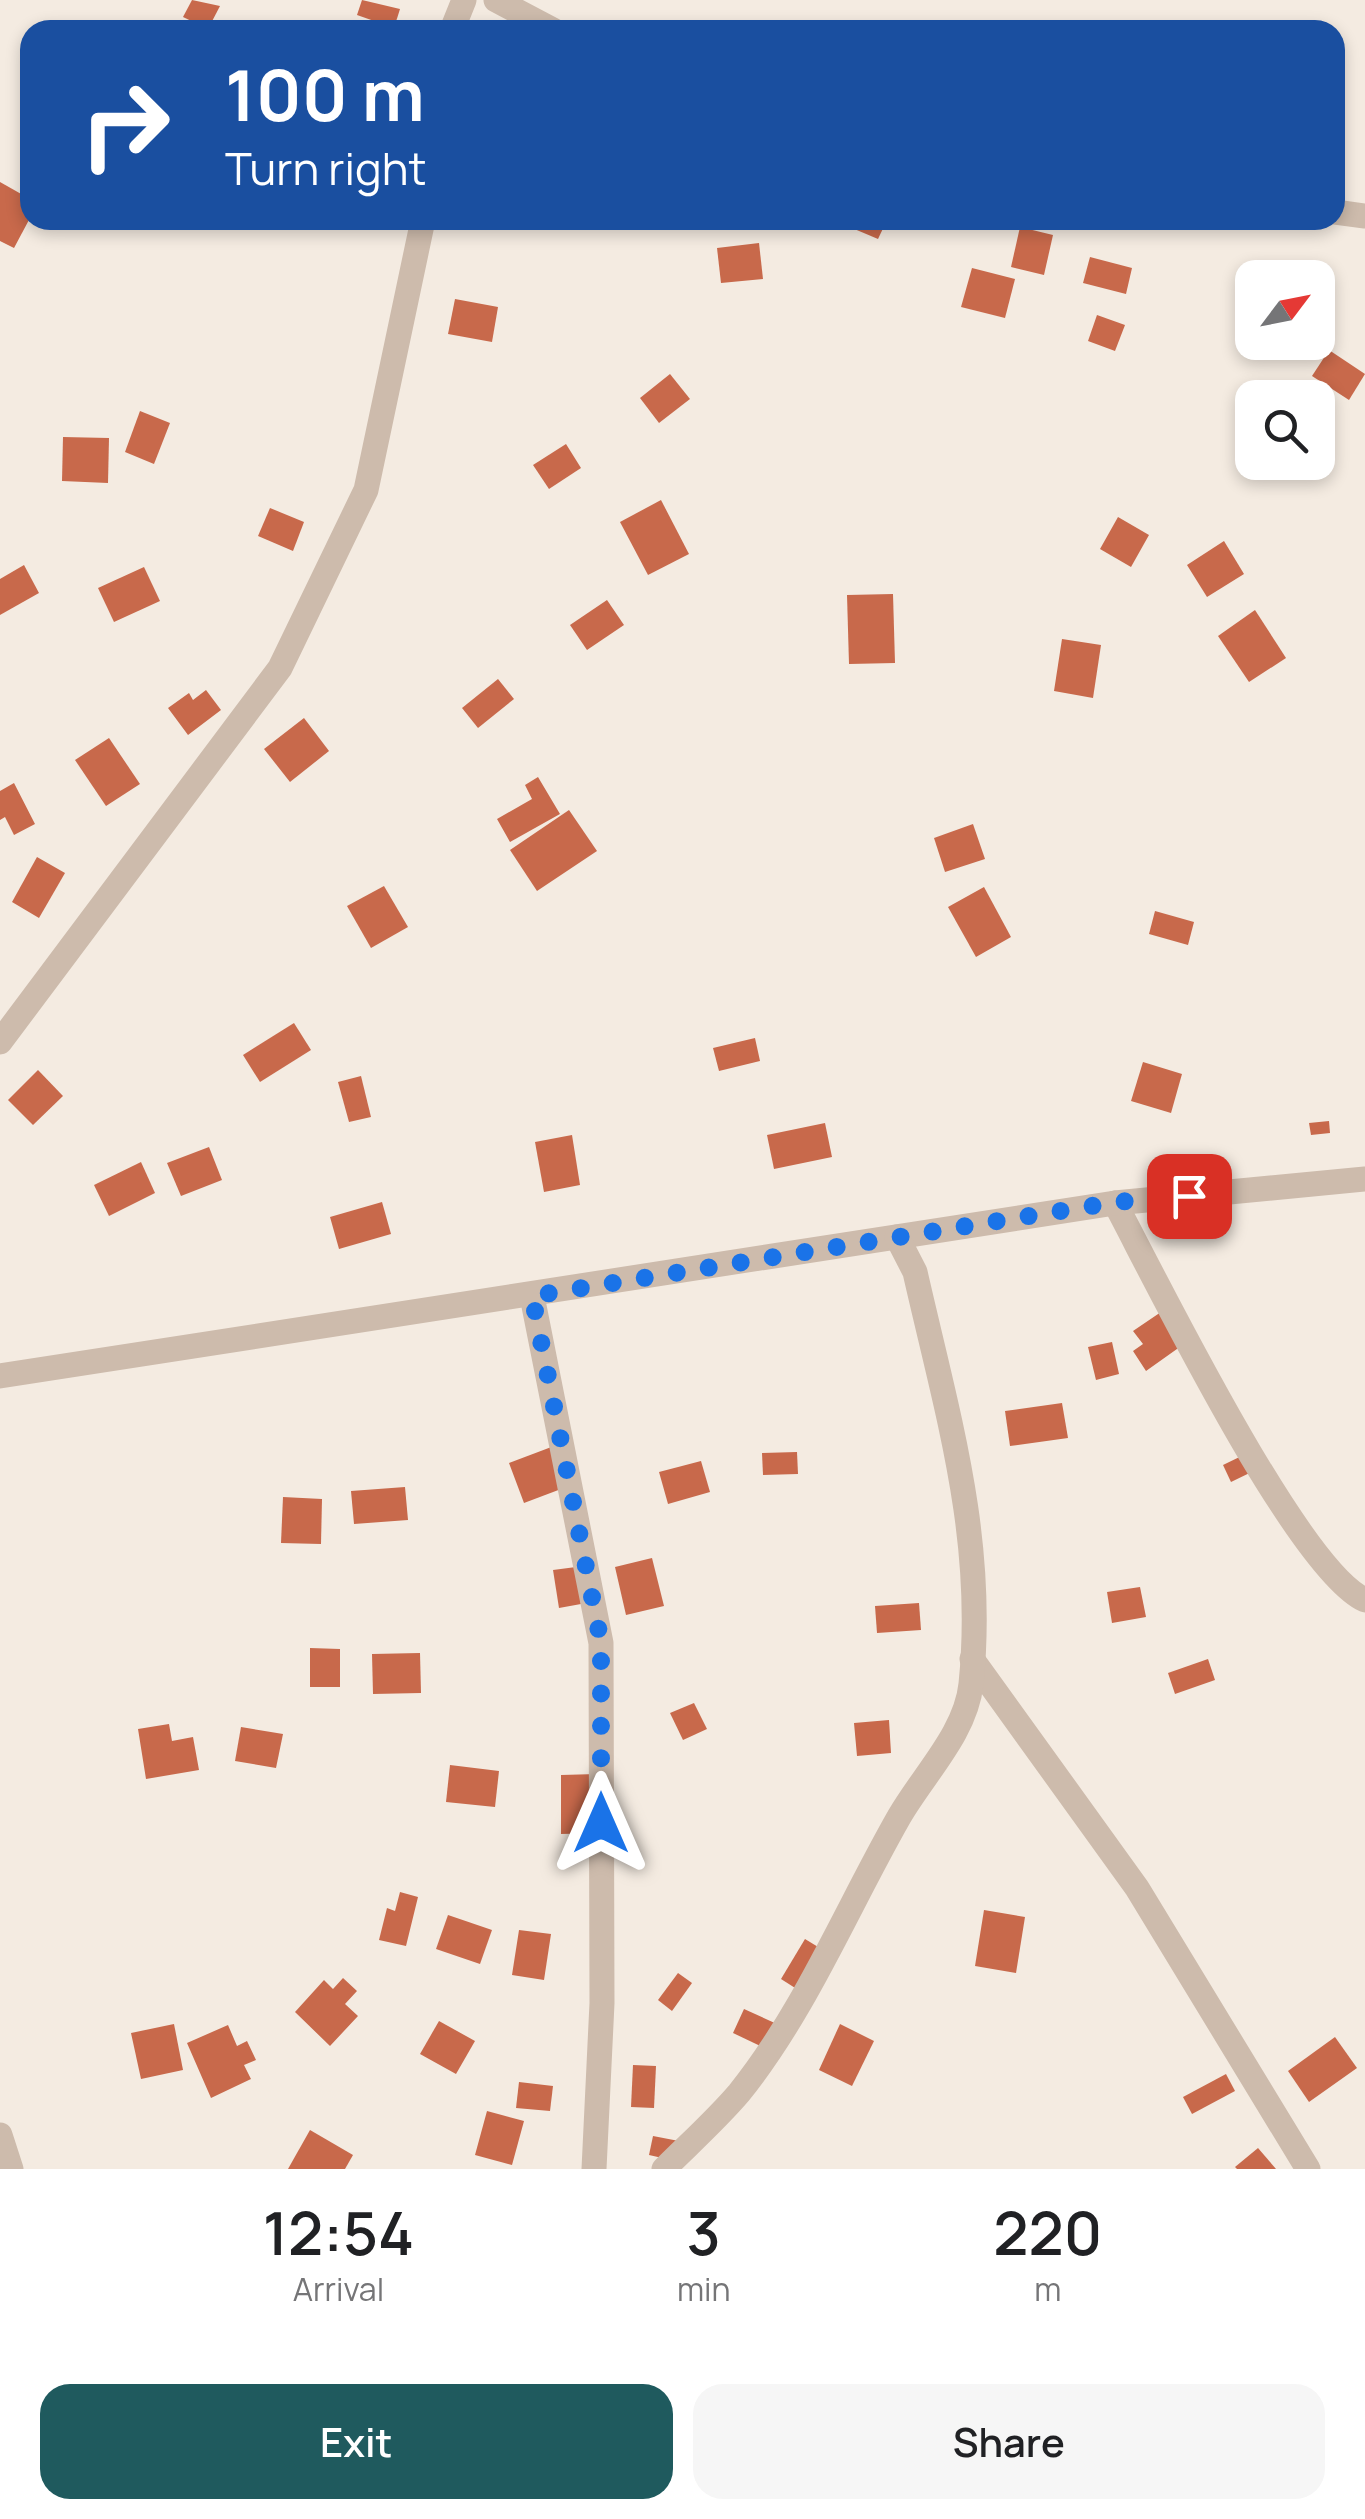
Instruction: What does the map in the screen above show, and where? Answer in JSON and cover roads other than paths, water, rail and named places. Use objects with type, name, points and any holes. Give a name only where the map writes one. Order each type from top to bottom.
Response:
[{"type":"street","points":[[496,0],[535,20]]},
{"type":"street","points":[[0,1042],[280,668],[366,490],[422,230]]},
{"type":"street","points":[[0,1376],[1116,1202],[1365,1180]]},
{"type":"street","points":[[1116,1202],[1194,1351],[1292,1520],[1348,1592],[1365,1600]]},
{"type":"street","points":[[664,2169],[738,2094],[778,2037],[901,1813],[962,1718],[971,1687],[976,1606],[972,1534],[915,1272],[897,1237]]},
{"type":"street","points":[[532,1296],[601,1642],[602,2003],[594,2169]]},
{"type":"street","points":[[972,1659],[1137,1888],[1308,2169]]},
{"type":"street","points":[[0,2135],[11,2169]]}]
